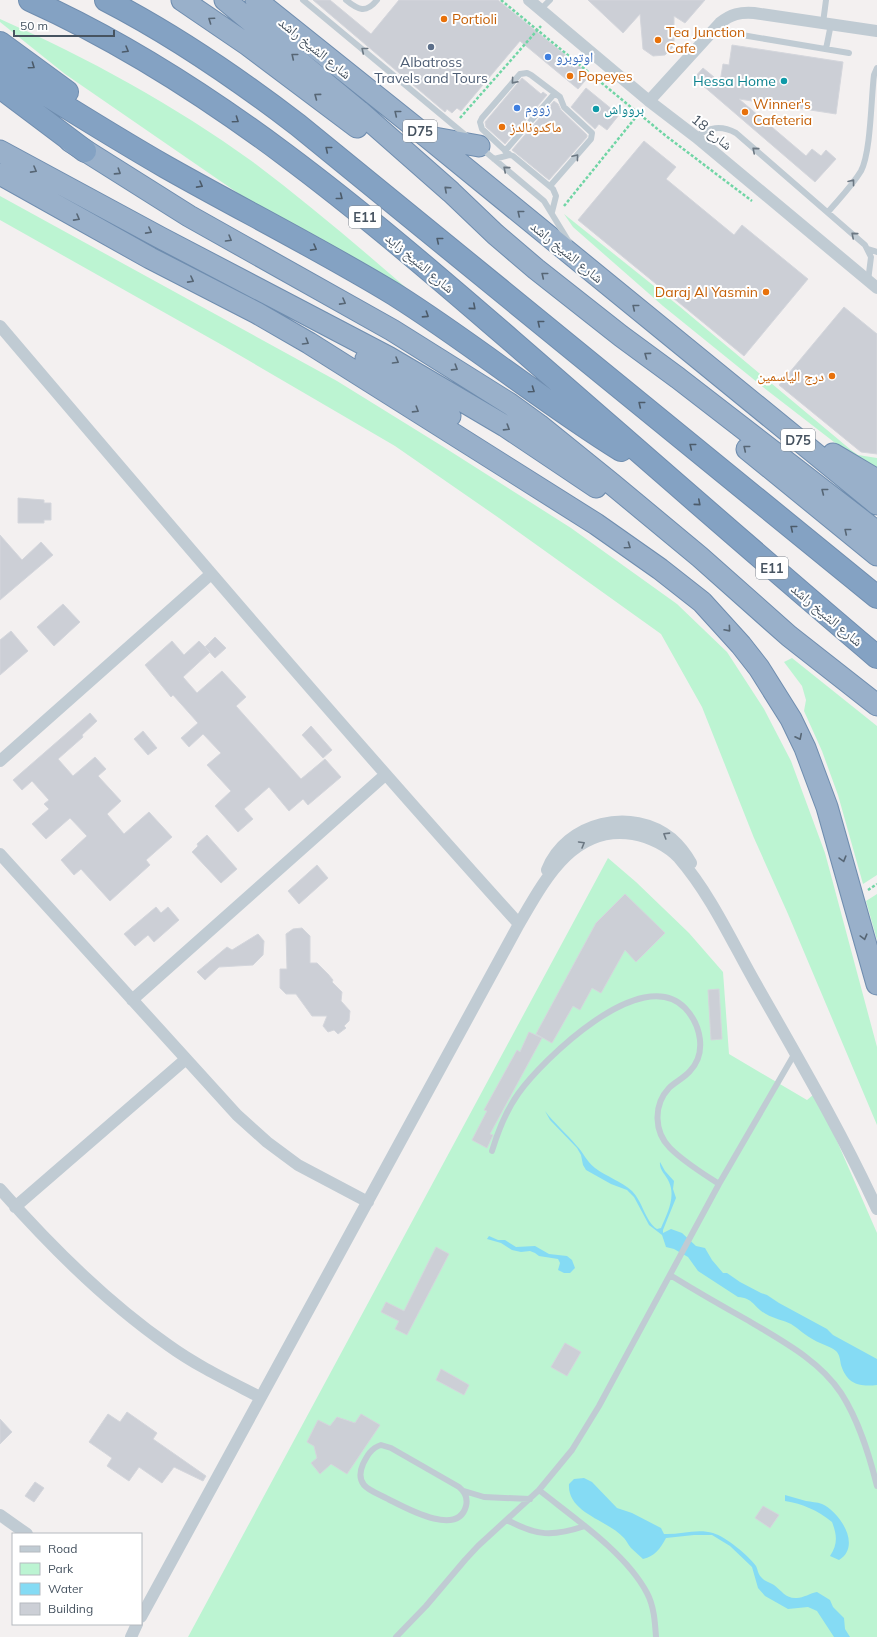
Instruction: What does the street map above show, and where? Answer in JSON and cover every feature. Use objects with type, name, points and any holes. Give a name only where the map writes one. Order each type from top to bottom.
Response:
[{"type":"highway","name":"شارع الشيخ زايد","points":[[30,0],[78,24],[155,67],[238,122],[312,175],[464,299],[668,478]]},
{"type":"highway","name":"شارع الشيخ زايد","points":[[106,0],[190,48],[298,125],[877,597]]},
{"type":"highway","points":[[182,0],[254,49],[359,128],[398,153],[419,164]]},
{"type":"highway","points":[[225,0],[338,93],[536,269],[877,532]]},
{"type":"highway","name":"شارع الشيخ راشد","points":[[256,0],[426,136],[877,504]]},
{"type":"highway","points":[[0,43],[127,133],[166,167]]},
{"type":"highway","points":[[0,66],[166,167],[324,253],[394,294],[472,346],[596,434],[668,478]]},
{"type":"highway","points":[[0,87],[85,151]]},
{"type":"highway","points":[[0,97],[189,216],[392,330],[504,400],[539,425],[612,484],[694,552],[789,636],[877,705]]},
{"type":"highway","points":[[426,136],[490,149]]},
{"type":"highway","points":[[0,151],[274,298],[388,356],[462,400],[548,454],[618,502],[717,581],[760,611]]},
{"type":"highway","points":[[0,174],[150,258],[283,328],[596,524],[660,569],[702,602],[741,645],[776,693],[805,748],[825,799],[877,984]]},
{"type":"highway","points":[[0,180],[43,199]]},
{"type":"highway","points":[[274,298],[410,388],[547,484],[576,505],[596,524]]},
{"type":"highway","points":[[719,376],[764,403],[852,467],[877,480]]},
{"type":"highway","points":[[678,378],[705,411],[721,426],[877,556]]},
{"type":"highway","name":"شارع الشيخ راشد","points":[[668,478],[877,657]]},
{"type":"street","name":"شارع 18","points":[[529,0],[649,101],[696,137],[873,284]]},
{"type":"street","points":[[649,101],[720,24],[731,16],[740,13],[749,12],[877,31]]},
{"type":"street","points":[[0,326],[211,574],[385,775],[519,924]]},
{"type":"street","points":[[0,761],[211,574]]},
{"type":"street","points":[[132,1000],[385,775]]},
{"type":"street","points":[[142,1613],[145,1601],[368,1202],[544,880],[553,858],[565,843],[580,832],[598,824],[617,821],[636,822],[649,826],[671,839],[685,852],[694,867],[702,890],[856,1163],[877,1209]]},
{"type":"street","points":[[0,854],[237,1115],[267,1142],[298,1165],[368,1202]]},
{"type":"street","points":[[15,1207],[186,1059]]},
{"type":"street","points":[[0,1189],[15,1207],[87,1281],[127,1315],[169,1346],[194,1362],[214,1374],[260,1397]]},
{"type":"street","points":[[0,1515],[26,1533]]},
{"type":"street","points":[[131,1637],[137,1625]]},
{"type":"lane","points":[[303,0],[454,124],[490,149],[544,201],[582,264]]},
{"type":"lane","points":[[346,0],[358,9],[369,8],[377,0]]},
{"type":"lane","points":[[544,13],[550,0]]},
{"type":"lane","points":[[826,0],[826,49]]},
{"type":"lane","points":[[742,35],[849,53]]},
{"type":"lane","points":[[828,212],[856,177],[864,164],[874,76],[877,68]]},
{"type":"lane","points":[[490,149],[480,125],[480,120],[520,74],[531,74],[562,100],[564,107],[592,133],[591,139],[550,186]]},
{"type":"lane","points":[[508,153],[554,93]]},
{"type":"lane","points":[[696,137],[703,131],[716,128],[730,130],[736,133],[828,212],[868,249],[877,252]]},
{"type":"lane","points":[[490,149],[508,153],[515,157],[550,186],[556,193],[553,215]]},
{"type":"lane","points":[[490,149],[508,153]]},
{"type":"lane","points":[[868,249],[871,257],[873,284]]},
{"type":"lane","points":[[492,1151],[499,1130],[518,1095],[531,1076],[547,1060],[615,1008],[632,1000],[647,996],[661,995],[674,1000],[685,1008],[698,1032],[700,1045],[698,1059],[690,1071],[669,1088],[661,1099],[657,1111],[657,1125],[662,1138],[670,1148],[719,1184]]},
{"type":"lane","points":[[396,1637],[426,1606],[465,1560],[539,1490],[572,1450],[586,1428],[680,1258],[719,1184],[795,1053]]},
{"type":"lane","points":[[670,1276],[792,1347],[810,1360],[824,1373],[840,1392],[853,1414],[870,1460],[877,1486]]},
{"type":"lane","points":[[464,1491],[467,1499],[463,1513],[450,1519],[434,1519],[413,1512],[366,1487],[361,1479],[361,1470],[372,1450],[381,1445],[386,1446],[452,1482],[464,1491],[484,1497],[530,1499]]},
{"type":"lane","points":[[539,1490],[611,1548],[635,1574],[647,1593],[654,1615],[656,1637]]},
{"type":"lane","points":[[507,1520],[525,1530],[545,1534],[566,1533],[585,1526]]},
{"type":"path","points":[[501,0],[666,136],[753,202]]},
{"type":"path","points":[[454,124],[538,31],[544,13]]},
{"type":"path","points":[[553,215],[649,101]]},
{"type":"green space","points":[[0,19],[98,66],[193,121],[223,141],[253,162],[295,195],[358,246],[419,299],[320,238],[245,198],[65,74],[0,22]]},
{"type":"green space","points":[[0,196],[337,381],[442,446],[571,528],[677,604],[727,652],[764,709],[791,761],[825,853],[877,1047],[877,1125],[788,914],[754,838],[702,707],[661,634],[499,518],[395,446],[222,345],[0,220]]},
{"type":"green space","points":[[564,214],[679,306],[851,450],[858,455],[877,458],[877,470],[843,449],[768,391],[663,306],[573,227]]},
{"type":"green space","points":[[792,658],[877,726],[877,875],[863,884],[838,795],[822,751],[804,711],[806,700],[802,686],[784,662]]},
{"type":"green space","points":[[608,858],[636,882],[689,933],[723,972],[729,1054],[807,1100],[813,1095],[830,1125],[877,1233],[877,1637],[188,1637]]},
{"type":"green space","points":[[877,894],[877,940],[866,901]]},
{"type":"water","points":[[545,1111],[579,1148],[592,1165],[623,1184],[636,1195],[653,1226],[657,1229],[661,1228],[666,1217],[672,1194],[669,1182],[662,1170],[660,1162],[665,1171],[674,1181],[673,1189],[676,1198],[663,1233],[671,1229],[682,1233],[696,1246],[705,1248],[712,1260],[723,1273],[727,1273],[740,1282],[767,1295],[827,1329],[833,1335],[877,1359],[877,1385],[859,1385],[854,1383],[844,1371],[840,1358],[834,1349],[811,1338],[791,1324],[762,1312],[751,1301],[738,1297],[698,1271],[688,1257],[674,1249],[666,1247],[662,1235],[649,1225],[634,1197],[627,1190],[611,1184],[586,1170],[577,1148],[550,1120]]},
{"type":"water","points":[[489,1236],[498,1240],[505,1240],[516,1247],[535,1246],[549,1254],[567,1256],[572,1260],[575,1268],[570,1273],[564,1273],[558,1270],[560,1263],[558,1259],[539,1256],[530,1251],[521,1252],[512,1250],[501,1243],[487,1239]]},
{"type":"water","points":[[584,1478],[592,1482],[617,1508],[632,1513],[661,1528],[664,1534],[701,1531],[713,1533],[724,1538],[748,1557],[756,1566],[759,1575],[762,1578],[774,1585],[787,1596],[799,1598],[817,1592],[830,1600],[833,1607],[844,1618],[845,1629],[850,1637],[834,1637],[817,1611],[808,1607],[788,1609],[765,1596],[758,1588],[752,1567],[730,1546],[712,1535],[666,1538],[657,1552],[643,1559],[617,1532],[581,1509],[574,1502],[570,1494],[569,1484],[574,1479]]},
{"type":"water","points":[[785,1495],[806,1501],[816,1502],[829,1508],[846,1530],[849,1546],[846,1554],[839,1560],[830,1556],[833,1552],[836,1539],[832,1522],[810,1508],[785,1501]]},
{"type":"building","points":[[313,0],[330,0],[371,34],[399,0],[498,0],[590,75],[578,89],[520,41],[461,111],[457,108],[452,113],[447,109],[445,112]]},
{"type":"building","points":[[588,0],[705,0],[685,23],[674,16],[674,46],[665,55],[653,56],[643,49],[640,14],[623,33]]},
{"type":"building","name":"Hessa Home","points":[[732,45],[843,62],[836,114],[739,99],[806,156],[812,149],[821,156],[826,150],[836,159],[815,182],[694,78],[703,68],[720,82],[723,64],[729,65]]},
{"type":"building","points":[[522,78],[541,94],[543,92],[547,95],[505,144],[486,127],[485,122]]},
{"type":"building","name":"بروواش","points":[[586,88],[619,115],[607,130],[599,124],[595,129],[571,107]]},
{"type":"building","points":[[554,101],[558,104],[561,110],[587,135],[587,137],[549,180],[512,150]]},
{"type":"building","points":[[644,141],[676,167],[666,179],[734,235],[742,225],[808,279],[744,356],[578,220]]},
{"type":"building","points":[[844,307],[877,334],[877,454],[861,452],[779,385]]},
{"type":"building","points":[[18,498],[44,500],[44,503],[51,503],[51,520],[44,520],[44,523],[18,523]]},
{"type":"building","points":[[0,535],[22,560],[41,542],[53,555],[0,600]]},
{"type":"building","points":[[63,604],[80,622],[54,646],[37,627]]},
{"type":"building","points":[[11,631],[28,651],[0,675],[0,640]]},
{"type":"building","points":[[215,637],[226,648],[215,658],[205,647]]},
{"type":"building","points":[[172,641],[184,655],[199,641],[210,652],[183,677],[197,693],[222,671],[246,697],[236,706],[301,779],[325,759],[341,777],[308,805],[303,799],[289,811],[269,787],[244,809],[253,819],[238,832],[215,806],[231,791],[207,765],[221,753],[203,734],[189,747],[181,738],[198,723],[173,695],[171,697],[145,665]]},
{"type":"building","points":[[90,713],[97,721],[82,735],[83,737],[58,759],[73,776],[95,757],[106,769],[98,776],[121,801],[107,814],[124,834],[149,812],[172,837],[146,860],[150,865],[110,901],[81,869],[74,875],[61,860],[87,836],[70,818],[46,839],[32,824],[49,809],[44,804],[49,800],[32,781],[22,790],[13,780]]},
{"type":"building","points":[[311,726],[332,750],[323,758],[302,735]]},
{"type":"building","points":[[143,731],[157,748],[148,755],[134,739]]},
{"type":"building","points":[[207,835],[237,869],[221,883],[192,852],[198,846],[197,844]]},
{"type":"building","points":[[317,865],[328,878],[299,904],[288,891]]},
{"type":"building","points":[[625,894],[665,933],[636,962],[625,950],[601,993],[592,988],[580,1010],[573,1006],[552,1043],[536,1034],[596,923]]},
{"type":"building","points":[[156,907],[161,913],[168,907],[179,920],[154,942],[148,935],[135,946],[124,934]]},
{"type":"building","points":[[302,928],[310,936],[310,963],[317,963],[333,980],[332,982],[342,992],[341,1001],[350,1011],[349,1021],[344,1026],[346,1028],[338,1034],[334,1030],[328,1032],[323,1026],[327,1016],[312,1016],[296,994],[286,994],[280,988],[280,969],[287,969],[286,934],[293,929]]},
{"type":"building","points":[[258,934],[264,941],[263,955],[253,965],[219,967],[205,980],[197,972],[227,947],[232,950]]},
{"type":"building","points":[[719,989],[722,1039],[711,1040],[708,990]]},
{"type":"building","points":[[529,1032],[542,1038],[490,1134],[493,1135],[487,1148],[472,1140],[487,1111],[484,1110],[517,1050],[520,1052]]},
{"type":"building","points":[[436,1247],[449,1254],[407,1335],[395,1329],[399,1321],[381,1312],[386,1302],[404,1311]]},
{"type":"building","points":[[565,1343],[581,1352],[567,1376],[551,1367]]},
{"type":"building","points":[[441,1369],[469,1385],[464,1395],[436,1380]]},
{"type":"building","points":[[127,1412],[157,1433],[153,1439],[206,1476],[203,1481],[174,1467],[162,1483],[139,1467],[129,1481],[107,1466],[112,1458],[89,1442],[108,1414],[120,1422]]},
{"type":"building","points":[[361,1414],[380,1425],[347,1474],[331,1464],[320,1474],[311,1463],[317,1458],[314,1446],[307,1442],[318,1420],[330,1426],[337,1417],[355,1423]]},
{"type":"building","points":[[0,1419],[12,1432],[0,1444]]},
{"type":"building","points":[[35,1482],[44,1488],[34,1502],[25,1496]]},
{"type":"building","points":[[763,1506],[779,1515],[770,1528],[755,1518]]},
{"type":"place","name":"Portioli","points":[[444,19]]},
{"type":"place","name":"Tea Junction Cafe","points":[[658,40]]},
{"type":"place","name":"Albatross Travels and Tours","points":[[431,47]]},
{"type":"place","name":"اوتوبرو","points":[[548,57]]},
{"type":"place","name":"Popeyes","points":[[570,76]]},
{"type":"place","name":"Hessa Home","points":[[784,81]]},
{"type":"place","name":"زووم","points":[[517,108]]},
{"type":"place","name":"بروواش","points":[[596,109]]},
{"type":"place","name":"Winner's Cafeteria","points":[[745,112]]},
{"type":"place","name":"ماكدونالدز","points":[[502,127]]},
{"type":"place","name":"Daraj Al Yasmin","points":[[766,292]]},
{"type":"place","name":"درج الياسمين","points":[[832,376]]}]
